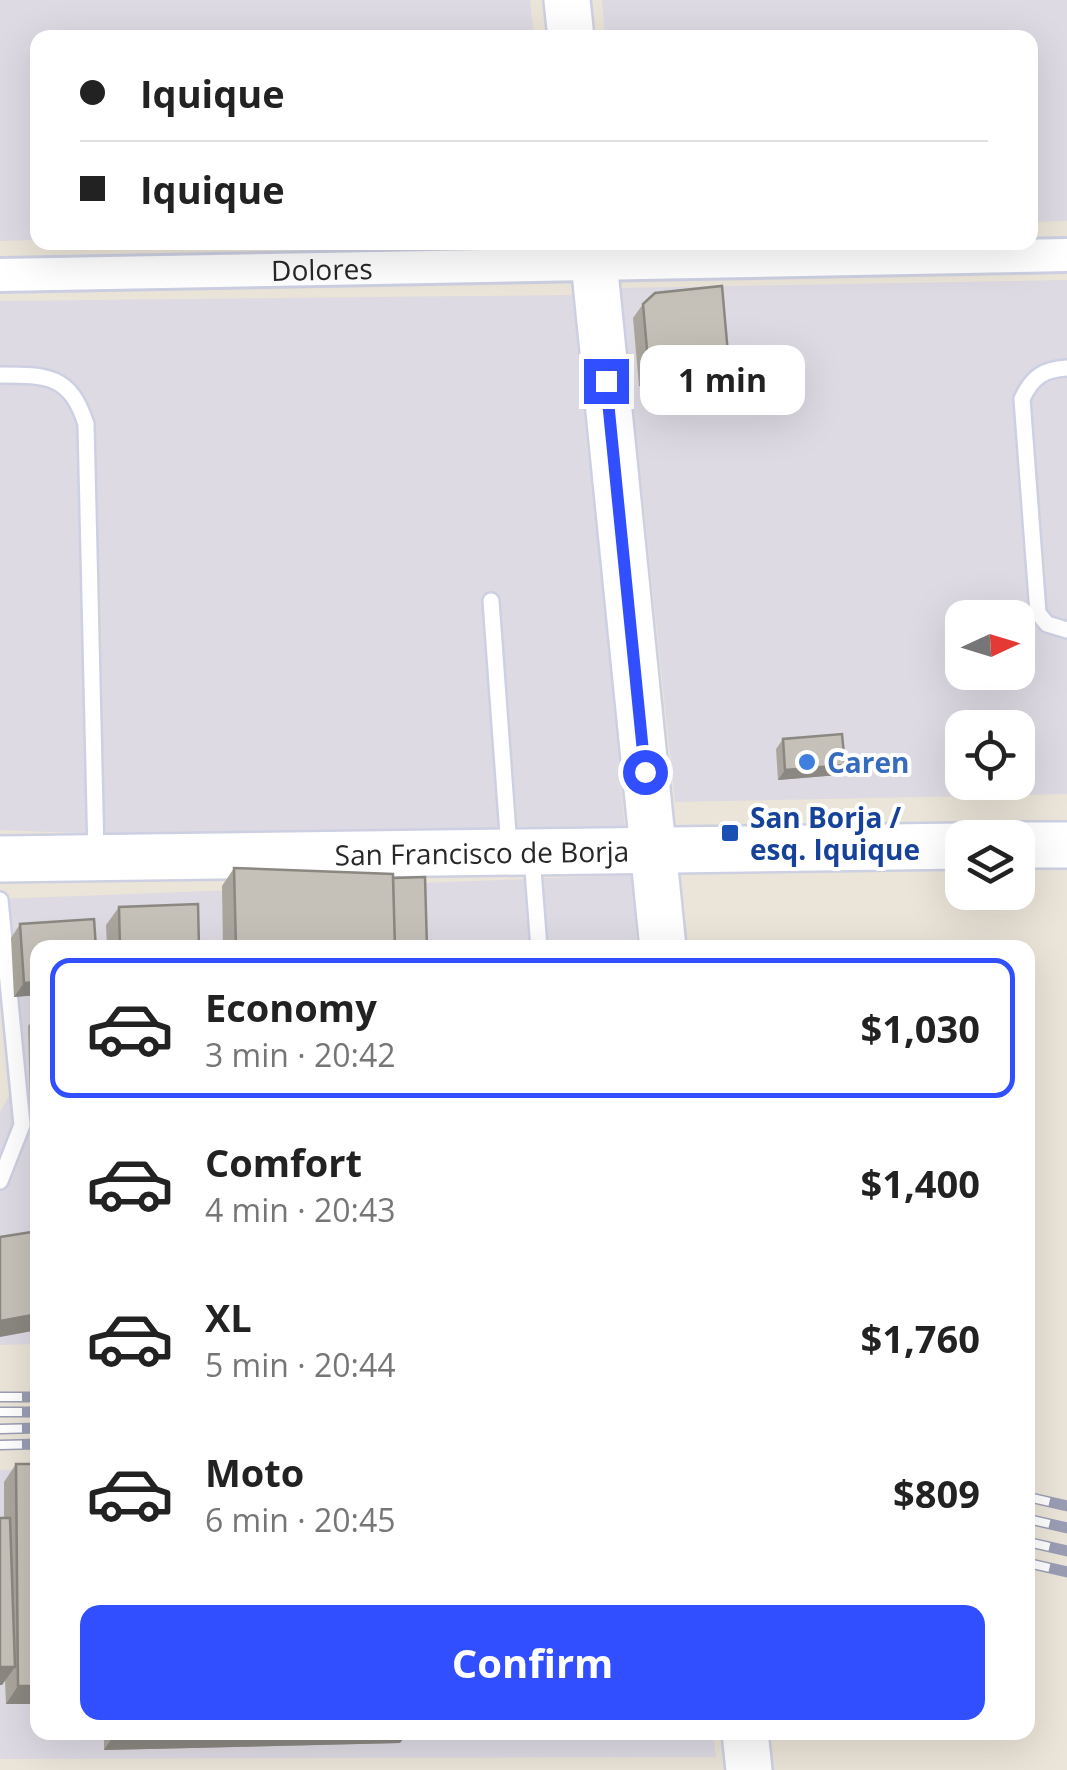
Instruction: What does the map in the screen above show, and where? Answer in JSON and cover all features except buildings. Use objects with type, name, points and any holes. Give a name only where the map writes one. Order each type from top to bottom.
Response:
[{"type":"street","points":[[567,0],[570,30]]},
{"type":"street","points":[[593,253],[662,940]]},
{"type":"street","name":"Dolores","points":[[0,275],[593,253],[1067,255]]},
{"type":"street","points":[[1035,845],[1067,844]]},
{"type":"street","name":"San Francisco de Borja","points":[[0,859],[945,846]]},
{"type":"street","points":[[746,1740],[749,1770]]},
{"type":"lane","points":[[1067,368],[1047,368],[1029,384],[1022,399],[1038,613],[1047,624],[1067,630]]},
{"type":"lane","points":[[0,374],[58,379],[78,398],[86,424],[96,858]]},
{"type":"lane","points":[[491,601],[521,852],[537,940]]},
{"type":"lane","points":[[0,900],[22,1125],[0,1180]]},
{"type":"shaded area","points":[[0,0],[530,0],[533,30],[30,30],[30,240],[0,241]]},
{"type":"shaded area","points":[[602,0],[1067,0],[1067,221],[1038,222],[1038,30],[604,30]]},
{"type":"shaded area","points":[[1067,280],[1067,794],[1035,795],[1035,710],[945,710],[945,796],[675,802],[621,288]]},
{"type":"shaded area","points":[[577,295],[625,830],[128,835],[0,830],[0,301]]},
{"type":"shaded area","points":[[632,875],[637,940],[30,940],[30,1344],[0,1345],[0,1112],[12,1090],[0,982],[0,899]]},
{"type":"shaded area","points":[[0,1470],[30,1470],[30,1740],[714,1740],[716,1757],[0,1759]]},
{"type":"railway","points":[[0,1397],[30,1397]]},
{"type":"railway","points":[[0,1412],[30,1412]]},
{"type":"railway","points":[[0,1429],[30,1428]]},
{"type":"railway","points":[[0,1445],[30,1444]]},
{"type":"railway","points":[[1035,1499],[1067,1506]]},
{"type":"railway","points":[[1035,1521],[1067,1528]]},
{"type":"railway","points":[[1035,1544],[1067,1551]]},
{"type":"railway","points":[[1035,1565],[1067,1572]]},
{"type":"place","name":"Caren","points":[[807,762]]},
{"type":"place","name":"San Borja / esq. Iquique","points":[[730,833]]},
{"type":"route","points":[[606,381],[645,772]]}]
